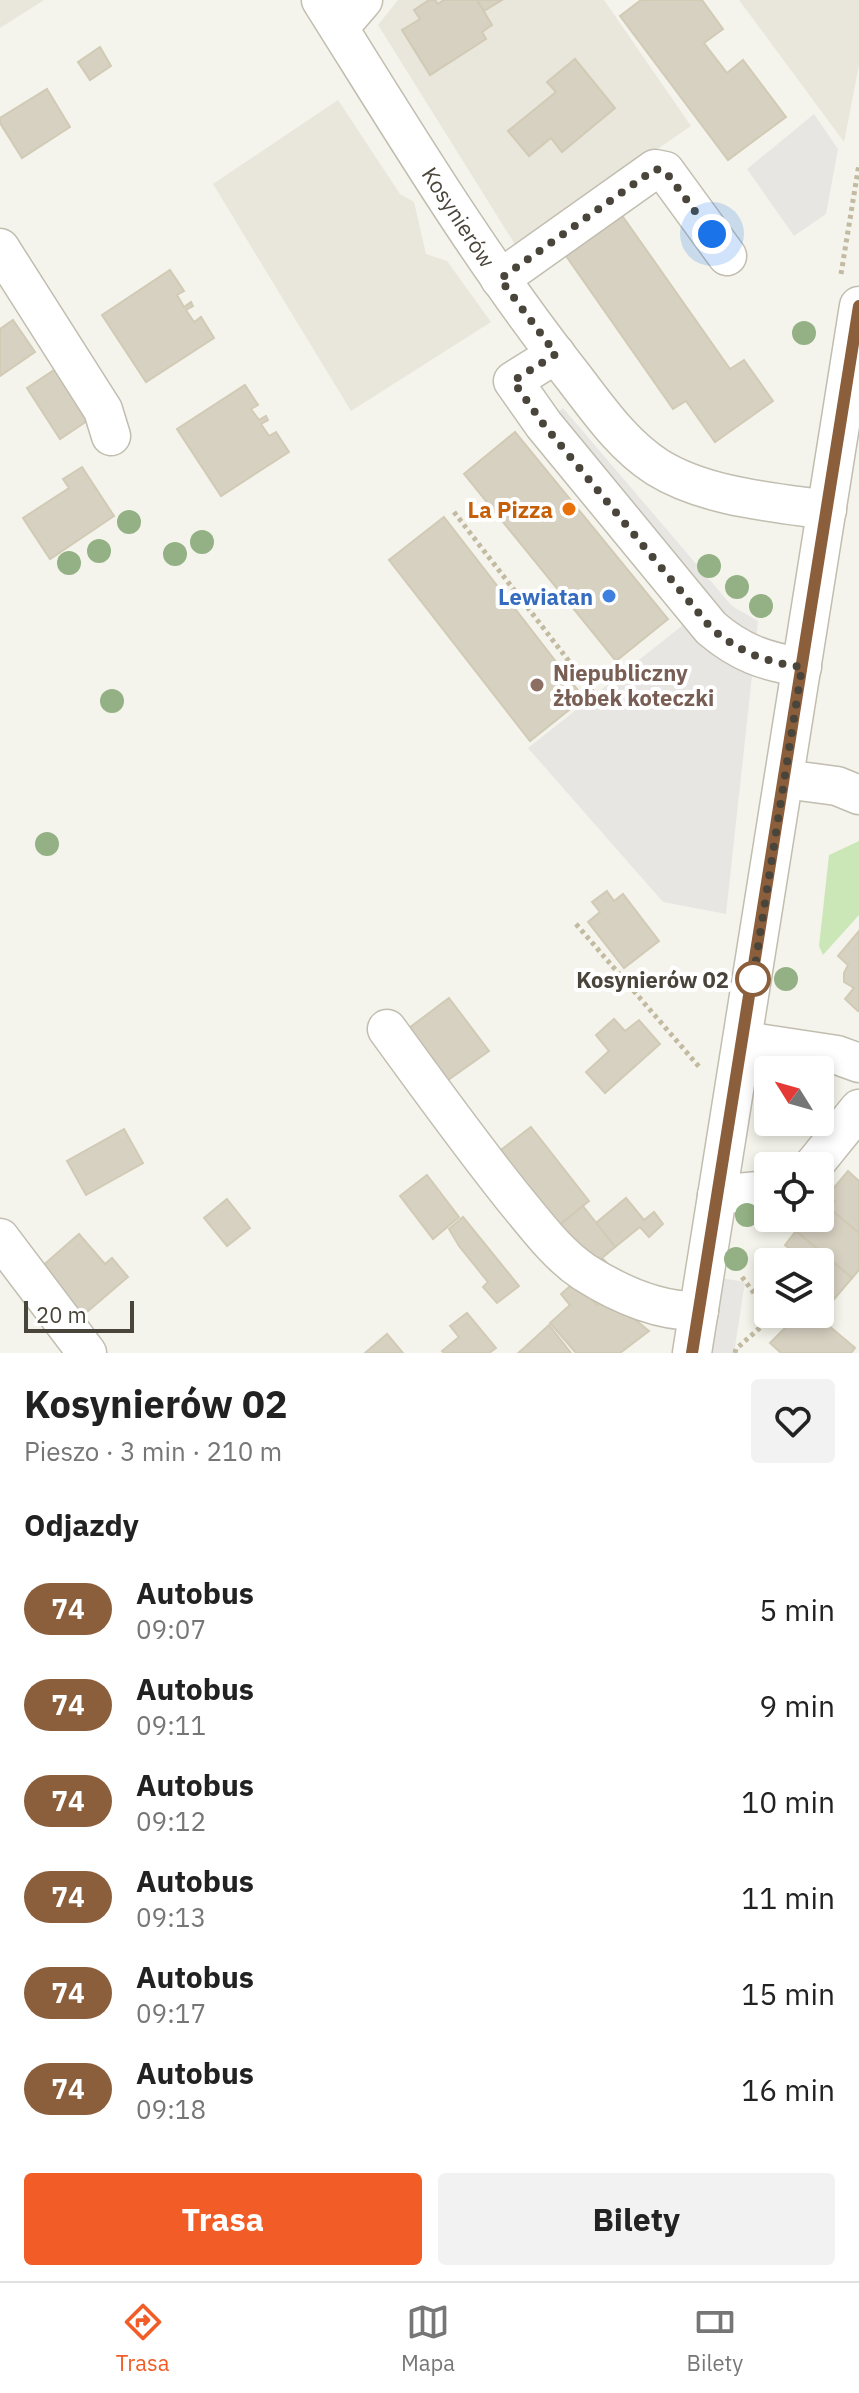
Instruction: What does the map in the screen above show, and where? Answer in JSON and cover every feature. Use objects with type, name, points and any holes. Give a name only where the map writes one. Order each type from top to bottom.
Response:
[{"type":"street","points":[[330,14],[363,0]]},
{"type":"street","name":"Kosynierów","points":[[330,14],[500,279],[630,446],[659,468],[723,492],[827,510]]},
{"type":"street","points":[[500,279],[655,169],[665,171],[727,256]]},
{"type":"street","points":[[0,248],[103,410],[111,436]]},
{"type":"street","points":[[692,1353],[859,306]]},
{"type":"street","points":[[556,354],[513,381],[544,425],[711,628],[732,646],[781,664],[802,667]]},
{"type":"street","points":[[784,779],[837,786],[859,795]]},
{"type":"street","points":[[387,1029],[486,1163],[546,1237],[583,1271],[639,1300],[677,1311],[699,1311]]},
{"type":"street","points":[[743,1041],[837,1055],[859,1063]]},
{"type":"street","points":[[824,1152],[859,1109]]},
{"type":"street","points":[[717,1195],[754,1191]]},
{"type":"street","points":[[0,1238],[87,1353]]},
{"type":"path","points":[[454,512],[595,695]]},
{"type":"path","points":[[576,924],[701,1070],[737,1078]]},
{"type":"path","points":[[735,1353],[760,1328]]},
{"type":"shaded area","points":[[0,0],[44,0],[0,28]]},
{"type":"shaded area","points":[[398,0],[604,0],[691,126],[516,246],[378,25]]},
{"type":"shaded area","points":[[739,0],[859,0],[859,65],[844,142]]},
{"type":"shaded area","points":[[338,100],[400,194],[414,202],[426,254],[447,261],[491,322],[351,411],[213,184]]},
{"type":"shaded area","points":[[814,114],[838,149],[826,214],[794,236],[747,169]]},
{"type":"shaded area","points":[[563,408],[732,606],[758,621],[726,914],[663,902],[528,748],[683,625],[527,437]]},
{"type":"shaded area","points":[[721,1278],[745,1282],[734,1353],[710,1353]]},
{"type":"green space","points":[[859,841],[859,915],[823,955],[819,946],[829,855]]},
{"type":"building","points":[[429,0],[435,0],[438,4],[444,0],[477,0],[492,25],[482,32],[486,39],[430,75],[402,30],[420,19],[414,10]]},
{"type":"building","points":[[477,0],[502,0],[484,11]]},
{"type":"building","points":[[641,0],[702,0],[723,29],[704,43],[727,73],[743,60],[786,117],[728,160],[620,16]]},
{"type":"building","points":[[100,47],[111,66],[90,80],[78,62]]},
{"type":"building","points":[[575,59],[615,108],[562,152],[551,138],[529,156],[508,131],[556,92],[547,82]]},
{"type":"building","points":[[47,89],[70,127],[22,158],[0,123],[0,118]]},
{"type":"building","points":[[614,204],[730,369],[744,360],[773,401],[715,442],[686,401],[673,409],[557,243]]},
{"type":"building","points":[[170,270],[184,291],[177,295],[184,307],[191,302],[193,306],[186,310],[194,322],[201,317],[214,338],[146,382],[102,315]]},
{"type":"building","points":[[13,320],[35,352],[0,376],[0,329]]},
{"type":"building","points":[[57,368],[90,419],[60,439],[27,388]]},
{"type":"building","points":[[245,385],[258,405],[251,409],[259,420],[266,416],[268,420],[261,424],[269,436],[276,432],[289,452],[221,496],[177,429]]},
{"type":"building","points":[[515,432],[668,619],[616,661],[464,474]]},
{"type":"building","points":[[82,467],[114,516],[50,559],[23,518],[69,488],[63,479]]},
{"type":"building","points":[[444,517],[584,698],[530,741],[389,560]]},
{"type":"building","points":[[607,891],[614,901],[623,894],[659,941],[624,968],[588,922],[600,912],[592,902]]},
{"type":"building","points":[[859,931],[858,1011],[845,999],[854,988],[844,982],[848,965],[838,956]]},
{"type":"building","points":[[449,998],[489,1051],[448,1080],[409,1028]]},
{"type":"building","points":[[614,1019],[625,1031],[639,1020],[660,1044],[605,1093],[586,1072],[609,1051],[596,1035]]},
{"type":"building","points":[[531,1127],[589,1201],[553,1230],[493,1156]]},
{"type":"building","points":[[124,1129],[143,1163],[86,1195],[67,1161]]},
{"type":"building","points":[[848,1171],[859,1181],[859,1233],[834,1212],[834,1188]]},
{"type":"building","points":[[427,1175],[459,1217],[433,1239],[400,1196]]},
{"type":"building","points":[[626,1198],[644,1220],[654,1212],[663,1224],[649,1237],[640,1227],[615,1247],[596,1223]]},
{"type":"building","points":[[227,1199],[250,1228],[227,1246],[204,1218]]},
{"type":"building","points":[[583,1206],[615,1247],[602,1258],[607,1263],[597,1271],[556,1228]]},
{"type":"building","points":[[834,1212],[859,1233],[859,1270],[852,1278],[834,1263],[834,1248],[816,1248],[797,1232],[834,1232]]},
{"type":"building","points":[[463,1217],[519,1286],[497,1303],[483,1287],[488,1282],[449,1229]]},
{"type":"building","points":[[797,1232],[816,1248],[789,1248],[785,1245]]},
{"type":"building","points":[[79,1234],[105,1264],[112,1258],[128,1277],[81,1317],[40,1268]]},
{"type":"building","points":[[834,1263],[852,1278],[834,1299]]},
{"type":"building","points":[[576,1281],[597,1305],[607,1297],[649,1331],[620,1353],[576,1353],[550,1323],[570,1305],[561,1294]]},
{"type":"building","points":[[467,1313],[496,1348],[489,1353],[444,1353],[442,1351],[459,1337],[450,1326]]},
{"type":"building","points":[[549,1325],[571,1353],[518,1353],[524,1348]]},
{"type":"building","points":[[785,1328],[831,1328],[855,1348],[851,1353],[781,1353],[770,1343]]},
{"type":"building","points":[[387,1334],[403,1353],[365,1353]]},
{"type":"bus line","name":"74","points":[[692,1353],[859,306]]},
{"type":"place","name":"La Pizza","points":[[569,509]]},
{"type":"place","name":"Lewiatan","points":[[609,596]]},
{"type":"place","name":"Niepubliczny żłobek koteczki","points":[[537,685]]},
{"type":"place","name":"Kosynierów 02","points":[[753,979]]},
{"type":"route","points":[[712,234],[665,171],[655,169],[500,279],[556,354],[513,381],[544,425],[711,628],[732,646],[781,664],[802,667],[753,979]]}]
